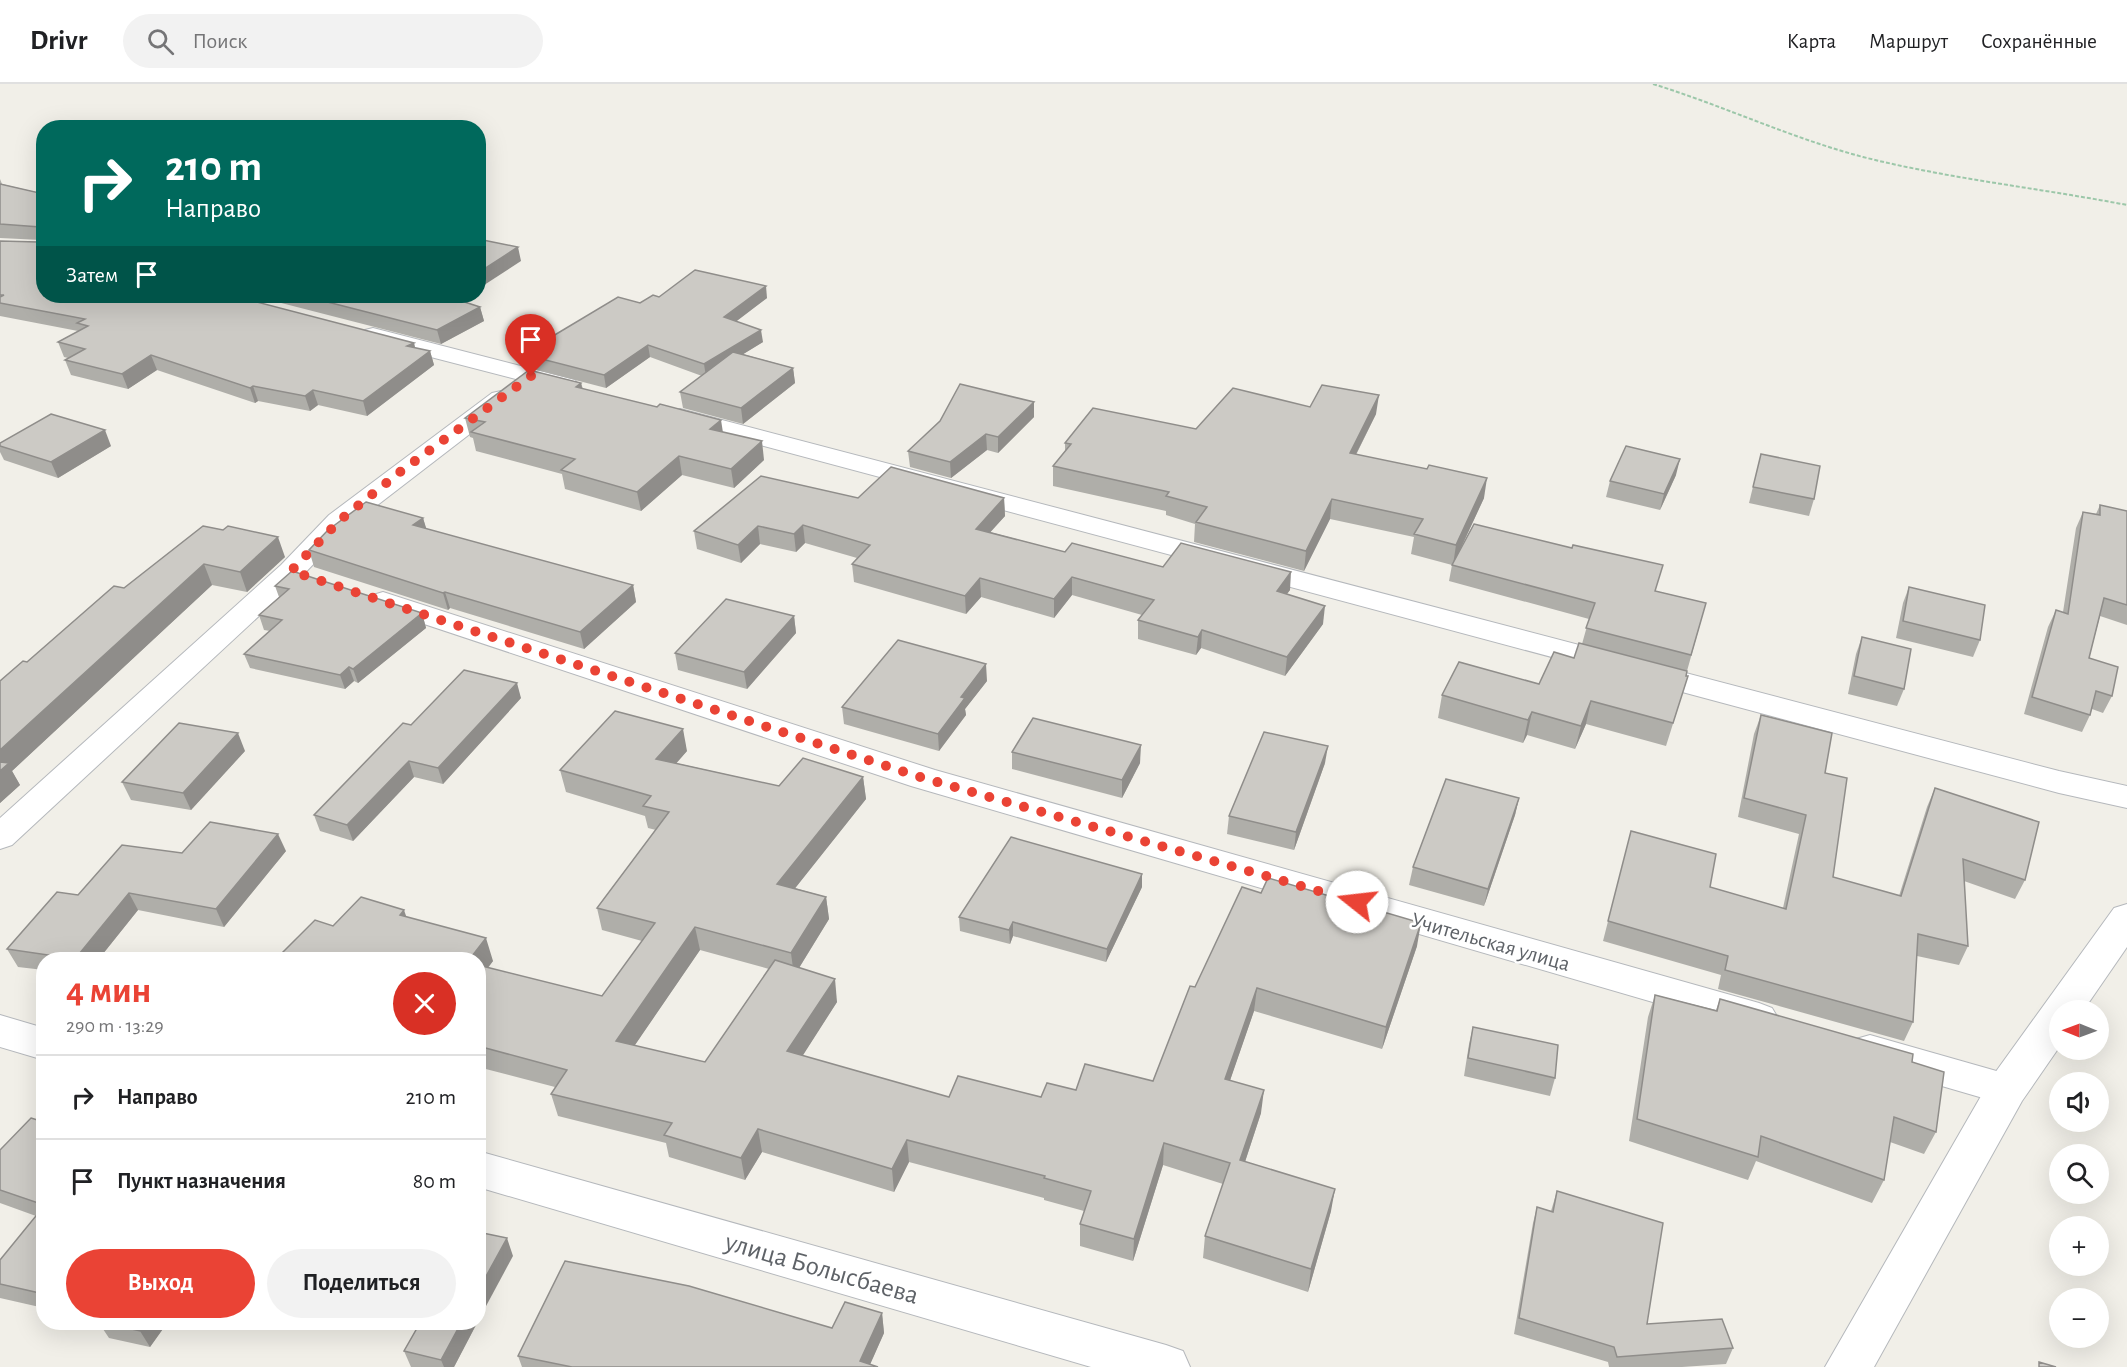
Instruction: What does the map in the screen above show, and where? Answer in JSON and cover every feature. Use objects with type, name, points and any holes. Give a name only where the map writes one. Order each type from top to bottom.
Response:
[{"type":"street","points":[[348,328],[589,392]]},
{"type":"street","points":[[0,837],[291,571],[348,514],[531,376]]},
{"type":"street","points":[[658,410],[2047,779],[2127,797]]},
{"type":"street","points":[[291,571],[324,582]]},
{"type":"street","name":"Учительская улица","points":[[357,593],[923,778],[1789,1027]]},
{"type":"street","points":[[2070,1000],[2127,918]]},
{"type":"street","points":[[1849,1367],[2007,1089],[2049,1030]]},
{"type":"street","points":[[0,1031],[36,1042]]},
{"type":"street","points":[[1846,1043],[2007,1089]]},
{"type":"street","name":"улица Болысбаева","points":[[486,1171],[1166,1367]]},
{"type":"path","points":[[1653,84],[1684,93],[1753,121],[1827,147],[1881,161],[2127,205]]},
{"type":"building","points":[[0,184],[36,192],[36,227],[0,224]]},
{"type":"building","points":[[0,241],[36,242],[36,303],[261,303],[414,343],[407,346],[430,351],[363,401],[313,390],[305,396],[253,386],[250,388],[151,355],[122,374],[65,360],[85,349],[58,342],[88,326],[77,323],[85,319],[0,303],[0,297],[4,295],[0,295]]},
{"type":"building","points":[[486,241],[518,247],[486,268]]},
{"type":"building","points":[[695,270],[766,286],[724,317],[761,330],[704,364],[648,345],[604,375],[526,355],[618,297],[640,303],[653,295],[659,297]]},
{"type":"building","points":[[331,303],[468,303],[480,307],[437,330]]},
{"type":"building","points":[[733,352],[793,368],[741,408],[680,392]]},
{"type":"building","points":[[529,370],[581,383],[576,387],[657,407],[660,404],[721,420],[710,429],[762,441],[731,469],[679,456],[637,492],[561,470],[575,459],[471,432],[485,422],[465,418]]},
{"type":"building","points":[[960,384],[1034,402],[998,437],[986,434],[950,462],[908,451],[940,421]]},
{"type":"building","points":[[1322,385],[1379,395],[1350,453],[1427,469],[1429,465],[1487,478],[1456,545],[1414,534],[1423,519],[1332,499],[1306,551],[1196,522],[1207,507],[1166,496],[1169,492],[1053,466],[1071,444],[1065,443],[1093,408],[1196,429],[1233,388],[1310,407]]},
{"type":"building","points":[[51,414],[105,430],[51,462],[0,446],[0,443]]},
{"type":"building","points":[[1626,446],[1680,459],[1664,494],[1610,481]]},
{"type":"building","points":[[1761,454],[1820,466],[1814,499],[1753,487]]},
{"type":"building","points":[[891,467],[1004,498],[976,529],[1065,552],[1072,543],[1163,567],[1181,543],[1291,572],[1277,591],[1325,606],[1287,657],[1202,630],[1198,637],[1138,620],[1154,600],[1072,577],[1054,599],[980,578],[965,596],[852,564],[870,545],[803,525],[794,534],[758,526],[738,545],[694,531],[761,476],[858,498]]},
{"type":"building","points":[[366,502],[423,518],[413,525],[633,585],[580,632],[443,593],[309,550],[328,530]]},
{"type":"building","points":[[2100,505],[2127,511],[2127,605],[2104,598],[2089,658],[2118,667],[2112,696],[2096,691],[2090,715],[2032,697],[2056,610],[2068,614],[2083,512],[2100,515]]},
{"type":"building","points":[[1474,524],[1572,548],[1573,545],[1663,565],[1655,591],[1706,603],[1691,655],[1586,628],[1595,603],[1452,565]]},
{"type":"building","points":[[203,526],[223,530],[228,526],[278,537],[240,572],[204,564],[0,750],[0,681],[23,661],[27,662],[114,586],[124,588]]},
{"type":"building","points":[[292,571],[422,613],[353,669],[349,667],[340,675],[244,654],[282,620],[259,615],[289,589],[275,586]]},
{"type":"building","points":[[1909,587],[1985,605],[1980,640],[1903,621]]},
{"type":"building","points":[[726,599],[794,616],[744,672],[675,653]]},
{"type":"building","points":[[1862,637],[1911,649],[1904,689],[1854,676]]},
{"type":"building","points":[[898,640],[986,664],[961,697],[965,698],[938,734],[842,707]]},
{"type":"building","points":[[1579,643],[1687,671],[1686,676],[1688,676],[1673,723],[1591,701],[1581,726],[1532,712],[1528,720],[1442,695],[1459,662],[1539,684],[1554,652],[1574,658]]},
{"type":"building","points":[[464,670],[517,683],[438,768],[409,761],[347,825],[314,815],[403,723],[411,725]]},
{"type":"building","points":[[615,711],[683,729],[656,759],[779,786],[803,758],[863,777],[777,884],[826,897],[791,953],[695,927],[616,1041],[705,1062],[775,960],[835,979],[787,1051],[949,1097],[958,1076],[1041,1097],[1047,1083],[1076,1090],[1085,1064],[1153,1081],[1190,986],[1195,987],[1242,887],[1261,893],[1268,878],[1421,923],[1386,1027],[1257,988],[1225,1079],[1264,1090],[1240,1160],[1335,1189],[1311,1269],[1205,1236],[1230,1163],[1164,1143],[1134,1239],[1080,1224],[1091,1191],[1044,1178],[1045,1176],[907,1140],[892,1169],[758,1129],[741,1158],[664,1135],[672,1123],[551,1094],[567,1070],[486,1048],[486,967],[602,996],[655,923],[597,908],[669,812],[643,806],[651,796],[560,770]]},
{"type":"building","points":[[1761,715],[1832,733],[1825,773],[1847,778],[1833,877],[1901,896],[1935,788],[2039,822],[2025,880],[1963,859],[1968,946],[1918,934],[1913,1022],[1725,970],[1728,956],[1608,921],[1631,831],[1716,854],[1710,887],[1786,909],[1806,815],[1744,798]]},
{"type":"building","points":[[1033,718],[1141,745],[1122,780],[1012,752]]},
{"type":"building","points":[[179,723],[238,733],[183,793],[122,782]]},
{"type":"building","points":[[1264,732],[1328,746],[1296,832],[1229,816]]},
{"type":"building","points":[[0,762],[9,763],[0,771]]},
{"type":"building","points":[[1446,779],[1519,798],[1488,889],[1413,867]]},
{"type":"building","points":[[210,822],[278,834],[216,909],[129,893],[81,952],[36,953],[7,949],[57,892],[78,895],[122,845],[182,853]]},
{"type":"building","points":[[1011,837],[1142,874],[1107,949],[1013,922],[1009,930],[959,917]]},
{"type":"building","points":[[361,897],[404,910],[400,915],[486,938],[475,952],[283,952],[315,920],[333,926]]},
{"type":"building","points":[[1655,995],[1717,1011],[1720,999],[1913,1054],[1912,1062],[1944,1072],[1936,1132],[1894,1117],[1884,1180],[1761,1136],[1758,1157],[1637,1119]]},
{"type":"building","points":[[1473,1027],[1558,1045],[1555,1078],[1468,1058]]},
{"type":"building","points":[[31,1118],[36,1120],[36,1202],[0,1190],[0,1150]]},
{"type":"building","points":[[1557,1191],[1663,1223],[1647,1324],[1722,1319],[1733,1348],[1617,1357],[1614,1347],[1519,1318],[1537,1207],[1553,1212]]},
{"type":"building","points":[[36,1216],[36,1292],[0,1284],[0,1260]]},
{"type":"building","points":[[486,1234],[507,1238],[486,1276]]},
{"type":"building","points":[[565,1261],[689,1286],[832,1328],[845,1302],[882,1313],[860,1361],[878,1367],[572,1367],[518,1356]]},
{"type":"building","points":[[416,1330],[457,1330],[441,1360],[404,1351]]},
{"type":"building","points":[[2039,1362],[2056,1367],[2039,1367]]},
{"type":"route","points":[[531,376],[400,472],[339,521],[291,571],[923,778],[1357,902]]}]
